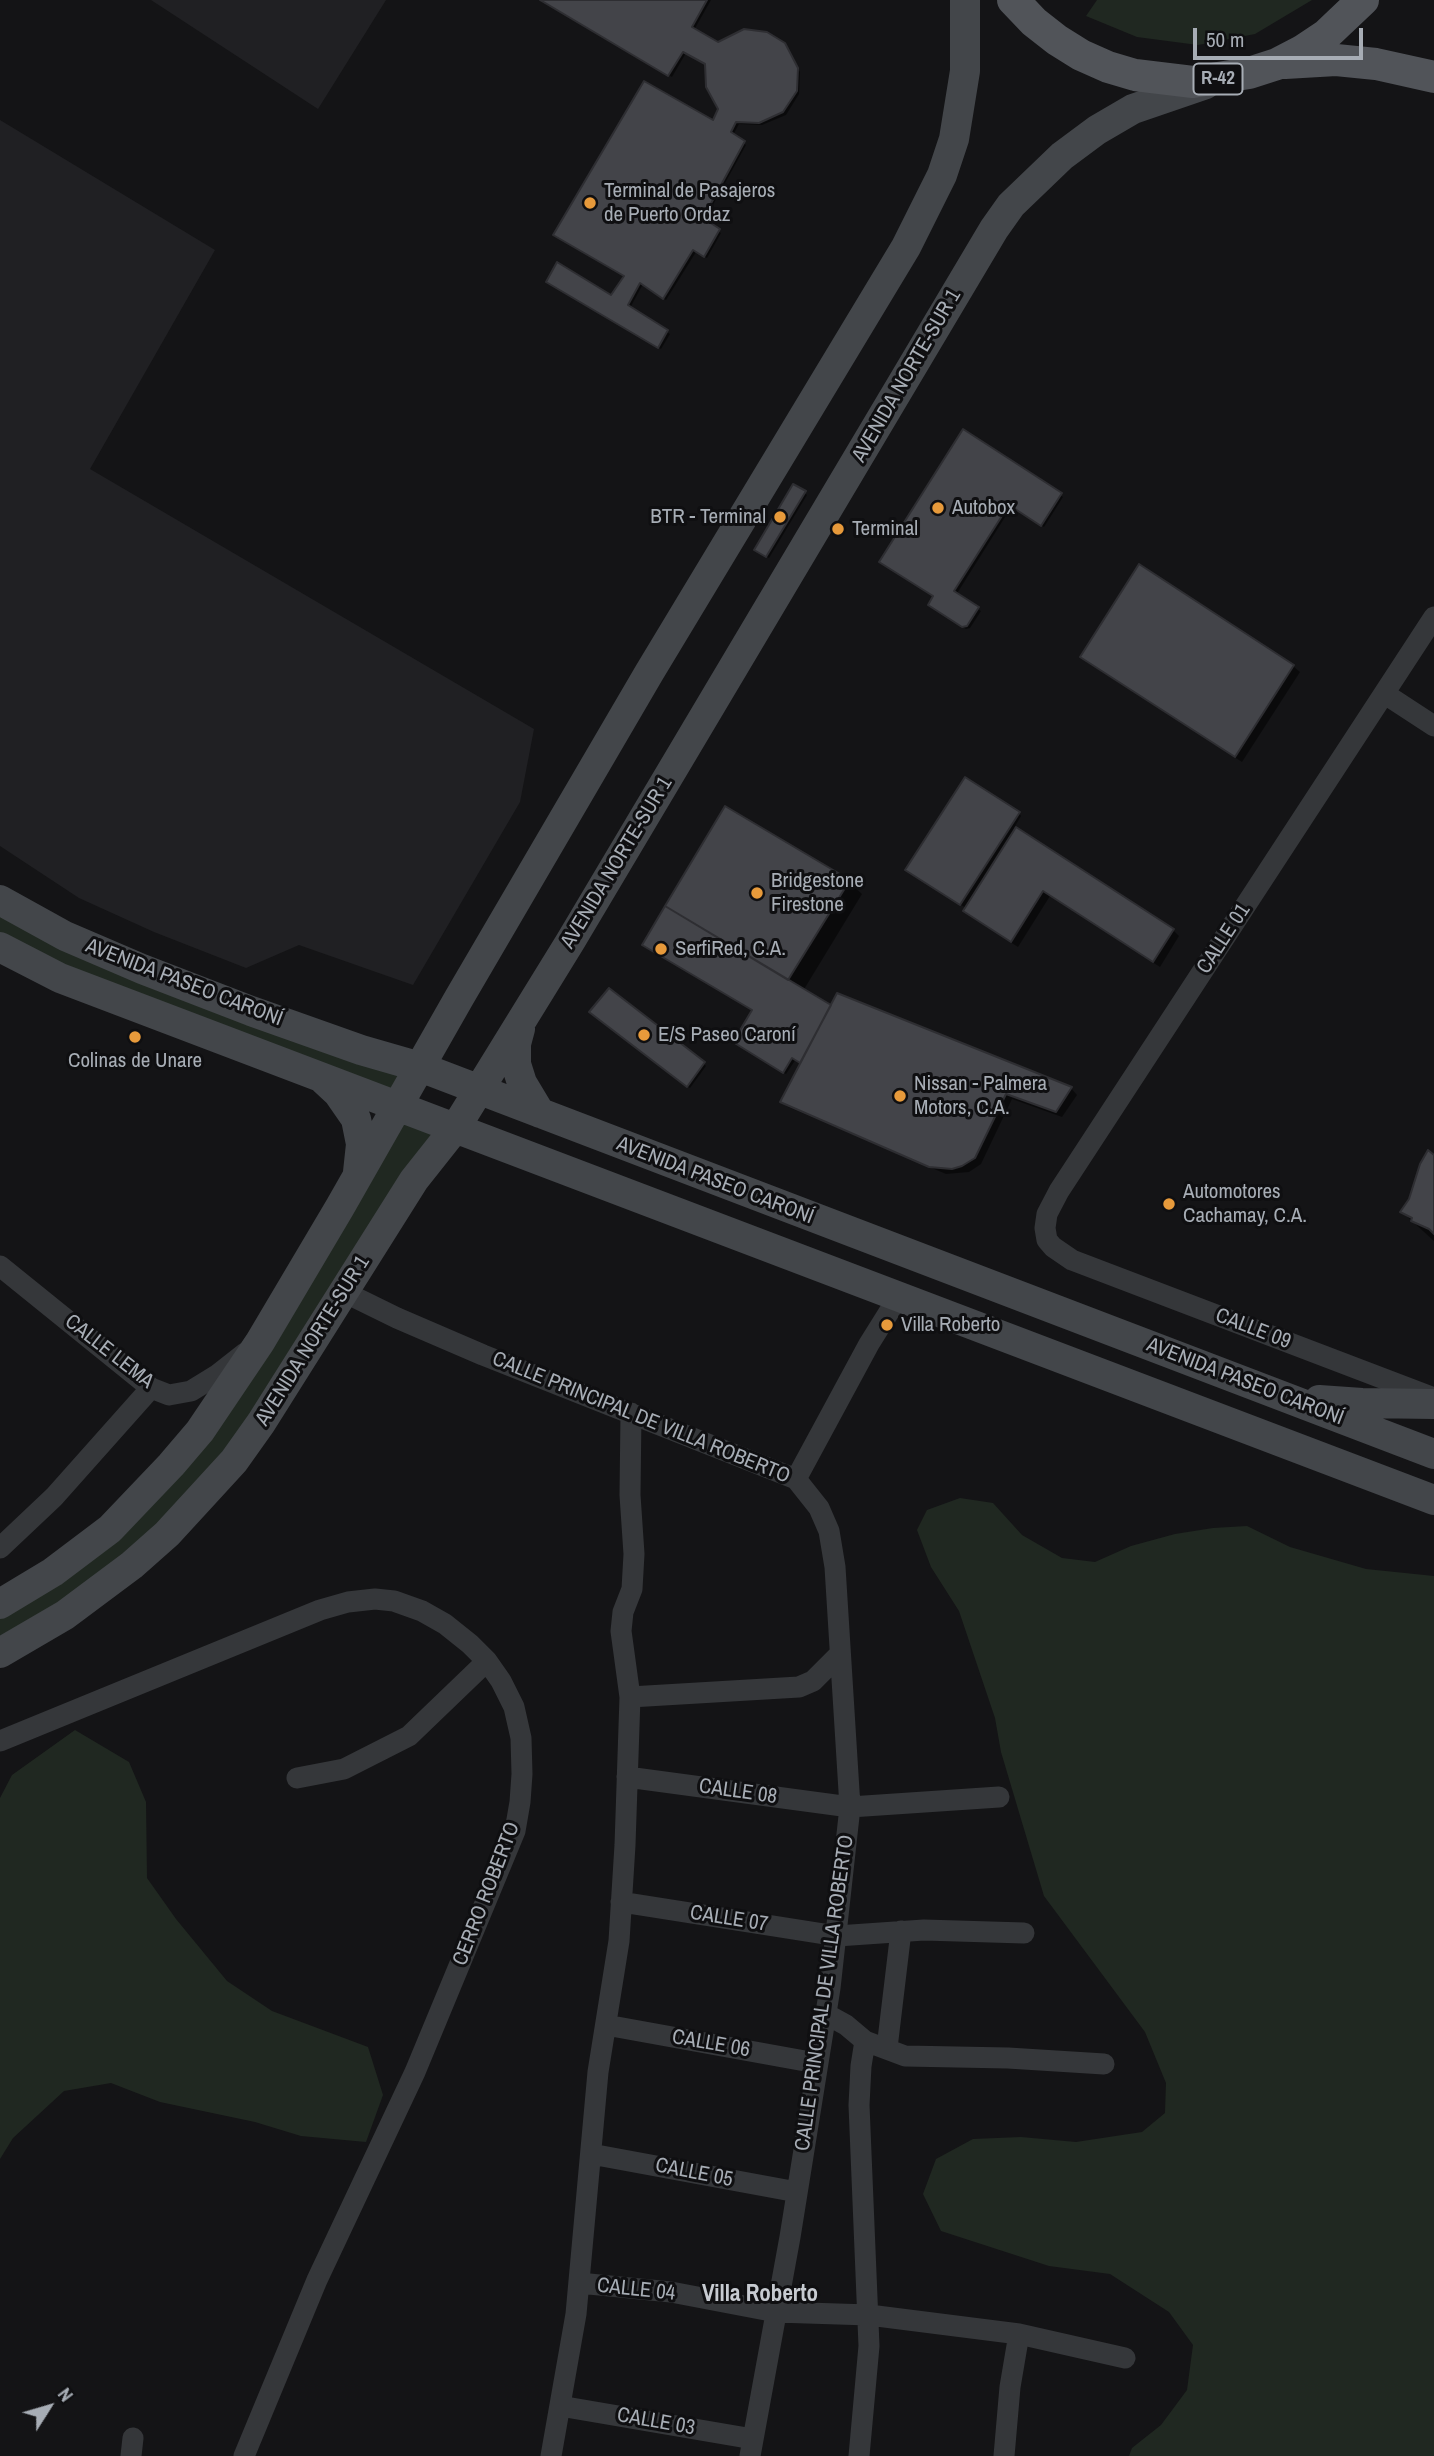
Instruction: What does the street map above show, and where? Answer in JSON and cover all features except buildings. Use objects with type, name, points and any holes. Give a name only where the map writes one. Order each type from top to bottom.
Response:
[{"type":"main road","points":[[0,1604],[53,1572],[117,1522],[200,1431],[260,1342],[649,673],[900,259],[929,204],[954,139],[961,106],[965,71],[965,0]]},
{"type":"main road","name":"R-42","points":[[1013,0],[1034,22],[1081,55],[1135,75],[1193,82],[1221,79],[1277,64],[1326,35],[1363,0]]},
{"type":"main road","name":"R-42","points":[[1277,64],[1336,60],[1376,64],[1434,77]]},
{"type":"main road","name":"AVENIDA NORTE-SUR 1","points":[[0,1653],[88,1599],[132,1565],[167,1534],[248,1442],[287,1385],[414,1180],[456,1127],[523,1019],[628,847],[994,229],[1012,205],[1062,156],[1097,130],[1166,96],[1221,79]]},
{"type":"main road","name":"AVENIDA PASEO CARONÍ","points":[[0,900],[65,936],[142,969],[361,1050],[420,1067],[1434,1454]]},
{"type":"main road","name":"AVENIDA PASEO CARONÍ","points":[[0,947],[60,978],[1434,1500]]},
{"type":"main road","points":[[523,1019],[516,1044],[516,1064],[522,1083],[540,1113]]},
{"type":"main road","points":[[319,1075],[338,1093],[356,1119],[361,1144],[357,1177]]},
{"type":"main road","points":[[414,1180],[434,1160],[455,1146],[472,1142],[496,1142]]},
{"type":"main road","points":[[1284,1397],[1362,1403],[1434,1404]]},
{"type":"street","name":"CALLE 01","points":[[1072,1260],[1047,1240],[1047,1214],[1059,1191],[1434,617]]},
{"type":"street","points":[[1384,694],[1434,726]]},
{"type":"street","name":"CALLE 09","points":[[1072,1260],[1434,1398]]},
{"type":"street","name":"CALLE LEMA","points":[[0,1266],[151,1388],[169,1395],[191,1391],[260,1342]]},
{"type":"street","name":"CALLE PRINCIPAL DE VILLA ROBERTO","points":[[344,1292],[483,1355],[796,1479],[819,1508],[829,1531],[835,1567],[850,1807],[837,1936],[825,2014],[797,2192],[751,2447]]},
{"type":"street","points":[[796,1479],[869,1344],[900,1296]]},
{"type":"street","points":[[0,1548],[96,1453],[151,1388]]},
{"type":"street","points":[[551,2456],[579,2283],[598,2072],[619,1941],[630,1698],[621,1632],[632,1589],[634,1554],[630,1495],[631,1413]]},
{"type":"street","name":"CERRO ROBERTO","points":[[0,1741],[299,1619],[348,1602],[375,1599],[394,1601],[422,1611],[445,1624],[487,1661],[514,1707],[521,1738],[520,1802],[515,1831],[415,2072],[317,2280],[244,2456]]},
{"type":"street","points":[[630,1698],[799,1687],[813,1681],[840,1654]]},
{"type":"street","points":[[297,1778],[344,1769],[409,1736],[487,1661]]},
{"type":"street","name":"CALLE 08","points":[[626,1777],[850,1807],[999,1797]]},
{"type":"street","name":"CALLE 07","points":[[621,1902],[837,1936],[875,1935],[901,1930],[1024,1933]]},
{"type":"street","points":[[887,2048],[901,1930]]},
{"type":"street","points":[[825,2014],[846,2025],[865,2041],[905,2056],[1008,2058],[1104,2064]]},
{"type":"street","name":"CALLE 06","points":[[606,2025],[816,2063]]},
{"type":"street","points":[[859,2456],[868,2377],[869,2315],[859,2105],[865,2041]]},
{"type":"street","name":"CALLE 05","points":[[591,2154],[797,2192]]},
{"type":"street","name":"CALLE 04","points":[[579,2283],[671,2292],[776,2312],[869,2315],[1019,2334],[1125,2358]]},
{"type":"street","points":[[1004,2456],[1010,2387],[1019,2334]]},
{"type":"street","name":"CALLE 03","points":[[560,2406],[751,2447]]},
{"type":"shaded area","points":[[151,0],[386,0],[318,109]]},
{"type":"shaded area","points":[[1097,0],[1312,0],[1255,34],[1198,45],[1137,37],[1086,16]]},
{"type":"shaded area","points":[[0,120],[215,250],[90,469],[534,729],[520,802],[413,985],[299,945],[246,968],[154,932],[79,898],[0,846]]},
{"type":"shaded area","points":[[0,900],[420,1067],[399,1105],[456,1127],[201,1497],[0,1653],[0,1604],[139,1499],[398,1105],[0,947]]},
{"type":"shaded area","points":[[960,1498],[993,1503],[1022,1535],[1062,1558],[1095,1562],[1131,1546],[1175,1534],[1247,1526],[1290,1547],[1366,1569],[1434,1576],[1434,2456],[1129,2456],[1132,2448],[1161,2425],[1187,2390],[1193,2345],[1169,2312],[1110,2274],[1049,2266],[941,2231],[923,2194],[936,2159],[973,2139],[1021,2137],[1076,2142],[1142,2132],[1165,2113],[1166,2083],[1145,2032],[1044,1896],[1001,1752],[995,1718],[959,1611],[931,1567],[917,1530],[927,1510]]},
{"type":"shaded area","points":[[75,1730],[129,1762],[146,1802],[147,1878],[176,1919],[227,1981],[272,2011],[368,2047],[383,2095],[366,2142],[301,2136],[255,2122],[160,2102],[111,2083],[64,2091],[13,2138],[0,2159],[0,1798],[12,1775]]},
{"type":"place","name":"Terminal de Pasajeros de Puerto Ordaz","points":[[590,203]]},
{"type":"place","name":"Autobox","points":[[938,508]]},
{"type":"place","name":"BTR - Terminal","points":[[780,517]]},
{"type":"place","name":"Terminal","points":[[838,529]]},
{"type":"place","name":"Bridgestone Firestone","points":[[757,893]]},
{"type":"place","name":"SerfiRed, C.A.","points":[[661,949]]},
{"type":"place","name":"E/S Paseo Caroní","points":[[644,1035]]},
{"type":"place","name":"Colinas de Unare","points":[[135,1037]]},
{"type":"place","name":"Nissan - Palmera Motors, C.A.","points":[[900,1096]]},
{"type":"place","name":"Automotores Cachamay, C.A.","points":[[1169,1204]]},
{"type":"place","name":"Villa Roberto","points":[[887,1325]]},
{"type":"district","name":"Villa Roberto","points":[[760,2295]]}]
